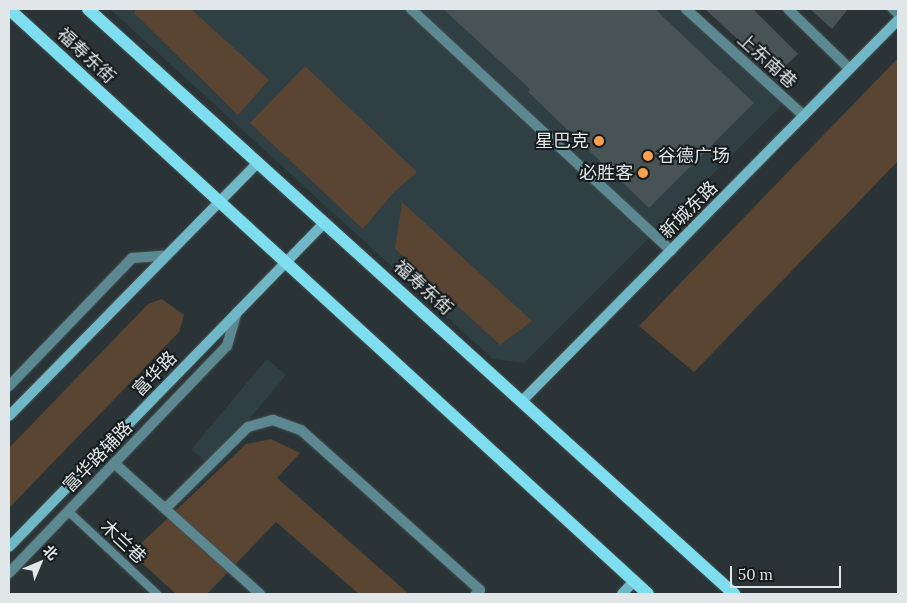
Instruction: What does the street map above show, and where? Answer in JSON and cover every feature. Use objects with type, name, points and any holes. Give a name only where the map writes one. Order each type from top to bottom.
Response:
[{"type":"main road","name":"福寿东街","points":[[9,9],[648,594]]},
{"type":"main road","name":"福寿东街","points":[[88,9],[523,400],[734,594]]},
{"type":"street","points":[[411,9],[671,251]]},
{"type":"street","name":"上东南巷","points":[[686,9],[804,116]]},
{"type":"street","points":[[788,9],[850,68]]},
{"type":"street","name":"新城东路","points":[[523,400],[898,20]]},
{"type":"street","points":[[9,416],[163,256],[259,162]]},
{"type":"street","name":"富华路","points":[[9,547],[324,223]]},
{"type":"street","points":[[9,386],[132,258],[163,256]]},
{"type":"street","name":"富华路辅路","points":[[9,573],[227,346],[237,312]]},
{"type":"street","points":[[165,509],[248,427],[273,420],[301,430],[480,590],[476,594]]},
{"type":"street","points":[[114,463],[260,594]]},
{"type":"street","points":[[622,594],[634,581]]},
{"type":"lane","points":[[892,9],[898,15]]},
{"type":"lane","name":"木兰巷","points":[[68,511],[157,594]]},
{"type":"shaded area","name":"谷德广场","points":[[110,9],[682,9],[783,104],[524,363],[493,359]]},
{"type":"shaded area","points":[[136,9],[191,9],[269,80],[238,115],[134,13]]},
{"type":"shaded area","points":[[898,58],[898,161],[694,372],[639,326]]},
{"type":"shaded area","points":[[305,66],[417,172],[393,193],[363,229],[250,123]]},
{"type":"shaded area","points":[[402,202],[532,321],[500,345],[395,249]]},
{"type":"shaded area","points":[[162,299],[184,315],[179,332],[9,508],[9,448],[148,304]]},
{"type":"shaded area","points":[[267,359],[286,375],[210,465],[191,449]]},
{"type":"shaded area","points":[[271,439],[300,453],[277,478],[409,594],[359,594],[276,522],[207,594],[176,594],[131,553],[246,444]]},
{"type":"building","name":"谷德广场","points":[[443,9],[655,9],[754,103],[649,208],[528,92],[530,89]]},
{"type":"building","points":[[705,9],[753,9],[798,54],[776,75]]},
{"type":"building","points":[[810,9],[848,9],[832,29]]},
{"type":"place","name":"星巴克","points":[[599,141]]},
{"type":"place","name":"谷德广场","points":[[648,156]]},
{"type":"place","name":"必胜客","points":[[643,173]]}]
